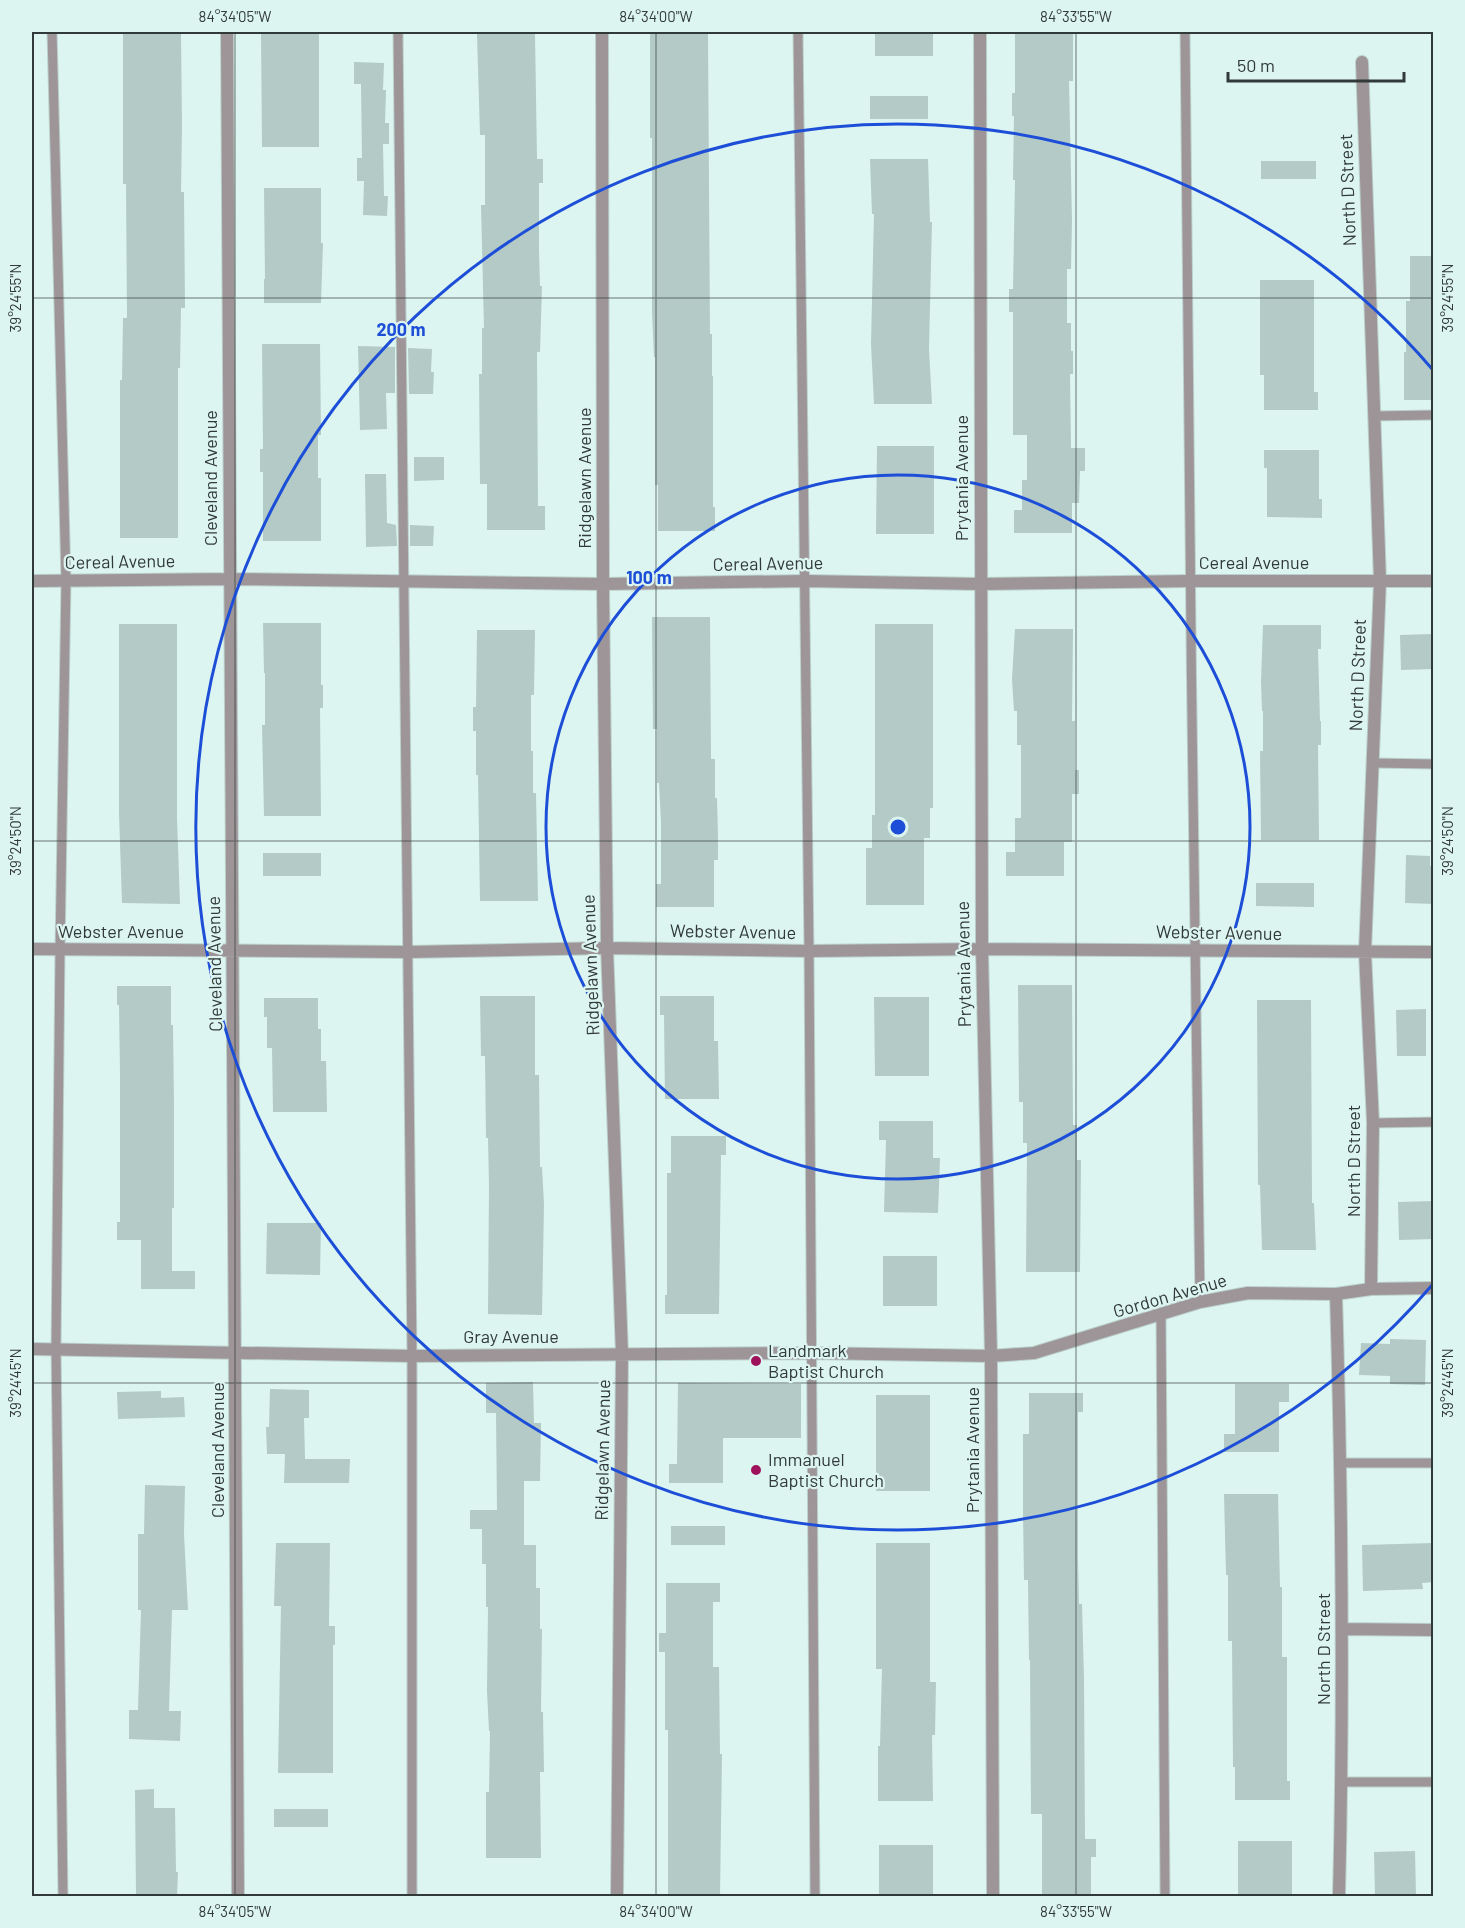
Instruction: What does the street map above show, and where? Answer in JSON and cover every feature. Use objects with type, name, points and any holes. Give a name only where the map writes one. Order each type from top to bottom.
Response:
[{"type":"street","name":"Cleveland Avenue","points":[[227,32],[238,1896]]},
{"type":"street","name":"Ridgelawn Avenue","points":[[602,32],[603,584],[607,948],[622,1354],[617,1896]]},
{"type":"street","name":"Prytania Avenue","points":[[980,32],[982,949],[991,1356],[993,1896]]},
{"type":"street","name":"North D Street","points":[[1362,62],[1380,581],[1365,952],[1373,1123],[1371,1289]]},
{"type":"street","name":"Cereal Avenue","points":[[32,581],[230,579],[603,584],[805,581],[980,584],[1434,581]]},
{"type":"street","name":"Webster Avenue","points":[[32,949],[408,952],[607,948],[809,951],[982,949],[1434,952]]},
{"type":"street","name":"Gordon Avenue","points":[[991,1356],[1034,1353],[1200,1302],[1248,1293],[1336,1294],[1371,1289],[1434,1288]]},
{"type":"street","name":"North D Street","points":[[1336,1294],[1341,1463],[1342,1629],[1339,1896]]},
{"type":"street","name":"Gray Avenue","points":[[32,1349],[412,1356],[811,1353],[991,1356]]},
{"type":"street","points":[[1342,1629],[1434,1630]]},
{"type":"lane","points":[[52,32],[66,581],[56,1349],[63,1896]]},
{"type":"lane","points":[[398,32],[412,1356],[412,1896]]},
{"type":"lane","points":[[798,32],[809,951],[815,1896]]},
{"type":"lane","points":[[1185,32],[1193,950],[1200,1302]]},
{"type":"lane","points":[[1374,416],[1434,415]]},
{"type":"lane","points":[[1373,763],[1434,764]]},
{"type":"lane","points":[[1373,1123],[1434,1122]]},
{"type":"lane","points":[[1161,1315],[1165,1896]]},
{"type":"lane","points":[[1341,1463],[1434,1463]]},
{"type":"lane","points":[[1342,1782],[1434,1782]]},
{"type":"building","points":[[123,32],[181,32],[181,192],[184,192],[185,308],[181,308],[180,368],[178,368],[178,538],[120,538],[120,380],[122,380],[123,318],[127,318],[126,184],[123,184]]},
{"type":"building","points":[[261,32],[319,32],[319,147],[262,147]]},
{"type":"building","points":[[1015,32],[1073,32],[1073,81],[1069,81],[1072,221],[1071,269],[1067,269],[1067,323],[1071,323],[1071,351],[1073,351],[1073,374],[1070,374],[1071,448],[1085,448],[1085,471],[1080,471],[1079,503],[1072,503],[1072,533],[1014,533],[1014,510],[1022,510],[1022,480],[1027,480],[1027,435],[1013,435],[1013,312],[1009,312],[1009,289],[1013,289],[1015,180],[1013,180],[1012,93],[1015,93]]},
{"type":"building","points":[[875,33],[933,33],[933,56],[875,56]]},
{"type":"building","points":[[477,34],[535,34],[537,159],[543,159],[543,183],[539,183],[540,286],[542,286],[540,352],[537,352],[538,506],[545,506],[545,530],[487,530],[487,484],[480,484],[479,374],[482,374],[482,328],[484,328],[481,205],[485,205],[485,135],[480,135]]},
{"type":"building","points":[[650,34],[708,34],[710,334],[712,334],[715,531],[658,531],[652,312]]},
{"type":"building","points":[[354,62],[384,63],[385,123],[389,123],[389,144],[383,144],[384,196],[388,196],[387,216],[363,215],[364,181],[357,181],[357,158],[362,158],[361,84],[354,84]]},
{"type":"building","points":[[870,96],[928,96],[928,119],[870,119]]},
{"type":"building","points":[[870,159],[928,159],[930,222],[932,222],[929,349],[932,404],[874,404],[871,344],[874,214],[872,214]]},
{"type":"building","points":[[1261,161],[1316,161],[1316,179],[1261,179]]},
{"type":"building","points":[[264,188],[321,188],[321,243],[323,243],[321,303],[264,303]]},
{"type":"building","points":[[1410,256],[1434,256],[1434,400],[1404,400],[1406,301],[1410,301]]},
{"type":"building","points":[[1260,280],[1314,280],[1314,392],[1318,392],[1318,410],[1264,410],[1264,375],[1260,375]]},
{"type":"building","points":[[262,344],[320,344],[321,435],[318,435],[318,478],[321,478],[321,541],[263,541],[263,472],[260,472],[260,449],[263,449]]},
{"type":"building","points":[[358,346],[395,347],[395,393],[386,393],[387,429],[360,430]]},
{"type":"building","points":[[408,348],[432,349],[433,394],[409,394]]},
{"type":"building","points":[[877,446],[934,446],[934,534],[876,534]]},
{"type":"building","points":[[1264,450],[1319,450],[1319,499],[1322,499],[1322,518],[1267,517],[1267,468],[1264,468]]},
{"type":"building","points":[[414,457],[444,457],[444,480],[414,481]]},
{"type":"building","points":[[365,474],[386,474],[387,523],[396,525],[397,546],[366,547]]},
{"type":"building","points":[[410,525],[434,526],[433,546],[410,546]]},
{"type":"building","points":[[652,617],[710,617],[711,759],[715,759],[718,836],[718,860],[714,860],[714,907],[656,907],[656,884],[661,884],[661,821],[659,783],[657,783],[657,729],[653,729]]},
{"type":"building","points":[[263,623],[321,623],[323,708],[320,708],[321,816],[264,816]]},
{"type":"building","points":[[119,624],[177,624],[177,818],[180,904],[122,903],[119,813]]},
{"type":"building","points":[[875,624],[933,624],[933,808],[930,808],[930,838],[924,838],[924,905],[866,905],[866,848],[872,848],[872,815],[875,815]]},
{"type":"building","points":[[1263,625],[1321,625],[1321,649],[1318,649],[1321,721],[1321,745],[1318,745],[1319,840],[1261,840],[1260,751],[1263,751],[1261,681]]},
{"type":"building","points":[[1015,629],[1073,629],[1072,721],[1075,721],[1075,770],[1079,770],[1079,794],[1072,794],[1072,842],[1064,842],[1064,876],[1006,876],[1006,852],[1015,852],[1015,818],[1021,818],[1021,745],[1017,745],[1017,711],[1014,711],[1012,679]]},
{"type":"building","points":[[477,630],[535,630],[534,695],[531,695],[531,751],[533,751],[533,793],[536,793],[538,901],[480,901],[478,775],[476,775],[476,731],[473,731],[473,707],[476,707]]},
{"type":"building","points":[[1432,634],[1433,669],[1401,670],[1400,635]]},
{"type":"building","points":[[263,853],[321,853],[321,876],[263,876]]},
{"type":"building","points":[[1406,855],[1430,856],[1430,866],[1434,867],[1434,904],[1405,903]]},
{"type":"building","points":[[1256,883],[1314,883],[1314,907],[1256,906]]},
{"type":"building","points":[[1018,985],[1072,985],[1073,1125],[1077,1125],[1077,1160],[1081,1160],[1080,1272],[1026,1272],[1027,1143],[1023,1143],[1023,1102],[1019,1102]]},
{"type":"building","points":[[117,986],[171,986],[174,1105],[172,1271],[195,1271],[195,1289],[141,1289],[141,1240],[117,1240],[117,1222],[120,1222],[120,1073]]},
{"type":"building","points":[[480,996],[535,996],[535,1075],[539,1075],[540,1167],[542,1167],[544,1204],[542,1315],[488,1314],[488,1138],[486,1138],[485,1056],[481,1056]]},
{"type":"building","points":[[660,996],[714,996],[714,1041],[718,1041],[719,1099],[665,1099],[664,1015],[660,1015]]},
{"type":"building","points":[[874,997],[929,997],[929,1076],[875,1076]]},
{"type":"building","points":[[264,998],[318,998],[321,1061],[326,1061],[327,1112],[273,1112],[272,1048],[267,1048],[267,1017],[264,1017]]},
{"type":"building","points":[[1257,1000],[1311,1000],[1312,1203],[1314,1203],[1316,1250],[1262,1250],[1260,1185],[1258,1185]]},
{"type":"building","points":[[1426,1009],[1426,1056],[1397,1056],[1396,1010]]},
{"type":"building","points":[[879,1121],[933,1121],[933,1158],[940,1158],[938,1213],[884,1212],[886,1140],[879,1140]]},
{"type":"building","points":[[671,1136],[726,1136],[726,1155],[721,1155],[719,1314],[665,1314],[667,1173],[671,1173]]},
{"type":"building","points":[[1433,1201],[1434,1239],[1399,1240],[1398,1202]]},
{"type":"building","points":[[267,1223],[321,1223],[320,1275],[266,1274]]},
{"type":"building","points":[[883,1256],[937,1256],[937,1306],[883,1306]]},
{"type":"building","points":[[1390,1339],[1426,1340],[1425,1385],[1390,1384],[1390,1376],[1359,1375],[1361,1343],[1390,1344]]},
{"type":"building","points":[[533,1382],[534,1423],[541,1423],[540,1481],[524,1481],[524,1545],[536,1545],[536,1588],[540,1588],[544,1772],[540,1772],[541,1858],[486,1858],[486,1792],[489,1792],[490,1731],[487,1691],[488,1607],[486,1607],[486,1564],[482,1564],[482,1529],[470,1529],[470,1510],[497,1510],[496,1413],[486,1413],[486,1383]]},
{"type":"building","points":[[678,1383],[801,1384],[801,1438],[723,1438],[723,1483],[669,1483],[669,1464],[677,1464]]},
{"type":"building","points":[[1235,1384],[1289,1384],[1289,1402],[1279,1402],[1279,1452],[1224,1452],[1224,1434],[1235,1434]]},
{"type":"building","points":[[270,1389],[309,1390],[309,1418],[304,1418],[305,1459],[350,1459],[349,1483],[284,1483],[285,1454],[267,1454],[266,1427],[269,1427]]},
{"type":"building","points":[[161,1391],[161,1398],[184,1397],[185,1417],[118,1419],[117,1392]]},
{"type":"building","points":[[1029,1393],[1083,1393],[1083,1412],[1078,1412],[1078,1561],[1079,1604],[1082,1604],[1084,1679],[1085,1839],[1096,1839],[1096,1857],[1091,1857],[1091,1896],[1042,1896],[1042,1814],[1031,1814],[1028,1580],[1024,1580],[1023,1513],[1023,1434],[1029,1434]]},
{"type":"building","points":[[876,1395],[930,1395],[930,1491],[876,1491]]},
{"type":"building","points":[[145,1485],[185,1486],[184,1534],[188,1610],[172,1610],[169,1711],[181,1711],[180,1741],[129,1739],[129,1710],[138,1710],[141,1610],[138,1610],[138,1534],[144,1534]]},
{"type":"building","points":[[1224,1494],[1278,1494],[1282,1657],[1287,1657],[1287,1781],[1290,1781],[1290,1800],[1235,1800],[1232,1641],[1228,1641]]},
{"type":"building","points":[[671,1526],[725,1526],[725,1545],[671,1545]]},
{"type":"building","points":[[276,1543],[330,1543],[329,1626],[335,1626],[333,1773],[278,1773],[281,1606],[274,1606]]},
{"type":"building","points":[[876,1543],[930,1543],[930,1682],[936,1682],[935,1735],[932,1735],[933,1801],[878,1801],[882,1669],[876,1669]]},
{"type":"building","points":[[1434,1543],[1434,1582],[1422,1583],[1423,1589],[1363,1591],[1362,1545]]},
{"type":"building","points":[[666,1583],[720,1583],[720,1602],[713,1602],[713,1667],[719,1667],[720,1754],[722,1754],[720,1896],[668,1896],[668,1730],[665,1730],[665,1652],[659,1652],[659,1633],[666,1633]]},
{"type":"building","points":[[154,1789],[154,1808],[175,1808],[177,1896],[136,1896],[135,1790]]},
{"type":"building","points":[[274,1809],[328,1809],[328,1827],[274,1827]]},
{"type":"building","points":[[1238,1841],[1292,1841],[1292,1896],[1238,1896]]},
{"type":"building","points":[[879,1845],[933,1845],[933,1896],[879,1896]]},
{"type":"building","points":[[1415,1851],[1416,1896],[1375,1896],[1374,1852]]},
{"type":"place","name":"Landmark Baptist Church","points":[[756,1361]]},
{"type":"place","name":"Immanuel Baptist Church","points":[[756,1470]]}]
